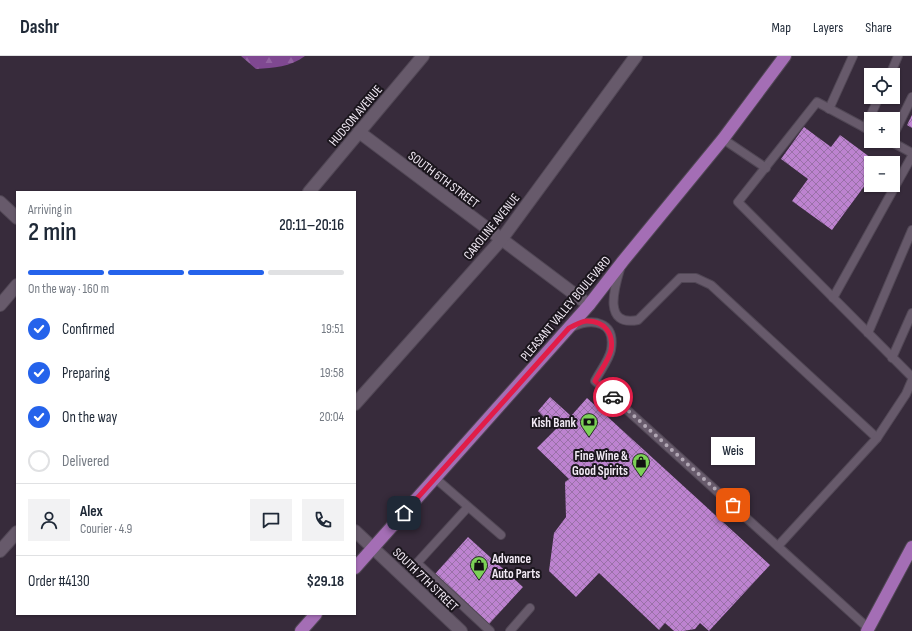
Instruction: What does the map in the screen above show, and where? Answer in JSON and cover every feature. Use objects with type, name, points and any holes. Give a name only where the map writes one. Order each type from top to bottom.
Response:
[{"type":"main road","name":"PLEASANT VALLEY BOULEVARD","points":[[356,567],[590,305],[623,261],[723,139],[785,56]]},
{"type":"main road","points":[[868,630],[912,547]]},
{"type":"main road","points":[[301,631],[315,615]]},
{"type":"street","name":"HUDSON AVENUE","points":[[310,191],[423,56]]},
{"type":"street","name":"CAROLINE AVENUE","points":[[356,403],[501,240],[636,56]]},
{"type":"street","name":"SOUTH 6TH STREET","points":[[359,132],[501,240],[590,305]]},
{"type":"street","points":[[0,202],[16,217]]},
{"type":"street","points":[[0,305],[16,286]]},
{"type":"street","name":"SOUTH 7TH STREET","points":[[356,532],[461,631]]},
{"type":"street","points":[[0,551],[16,533]]},
{"type":"lane","points":[[829,108],[853,56]]},
{"type":"lane","points":[[893,68],[898,56]]},
{"type":"lane","points":[[900,122],[912,97]]},
{"type":"lane","points":[[778,546],[877,438],[906,394],[912,379],[738,202],[817,102],[864,127]]},
{"type":"lane","points":[[723,139],[766,168]]},
{"type":"lane","points":[[900,146],[912,153]]},
{"type":"lane","points":[[833,298],[912,156]]},
{"type":"lane","points":[[868,333],[912,230]]},
{"type":"lane","points":[[623,261],[615,287],[615,312],[619,318],[629,322],[638,320],[680,278],[696,278],[711,285],[877,438]]},
{"type":"lane","points":[[892,358],[912,312]]},
{"type":"lane","points":[[569,328],[585,321],[602,325],[609,331],[612,338],[611,351],[595,381],[778,546],[868,630]]},
{"type":"lane","points":[[435,478],[501,535]]},
{"type":"lane","points":[[468,507],[418,563],[490,631]]},
{"type":"lane","points":[[510,631],[530,608]]},
{"type":"green space","points":[[241,56],[305,56],[288,65],[256,69]]},
{"type":"building","points":[[912,115],[912,128],[907,125]]},
{"type":"building","points":[[804,127],[831,147],[840,135],[868,156],[864,156],[864,187],[832,230],[792,201],[808,179],[781,159]]},
{"type":"building","points":[[550,397],[571,416],[587,398],[770,565],[709,631],[700,623],[695,629],[674,631],[665,623],[659,630],[599,573],[576,597],[549,571],[554,533],[566,517],[565,482],[569,479],[537,448],[556,429],[538,411]]},
{"type":"building","name":"Advance Auto Parts","points":[[468,537],[523,587],[489,624],[435,574]]},
{"type":"way so far","points":[[613,397],[733,505]]},
{"type":"place","name":"Kish Bank","points":[[589,437]]},
{"type":"place","name":"Fine Wine & Good Spirits","points":[[641,477]]},
{"type":"place","name":"Weis","points":[[733,505]]},
{"type":"place","name":"Advance Auto Parts","points":[[479,580]]},
{"type":"route","points":[[404,513],[569,328],[585,321],[595,322],[602,325],[609,331],[612,338],[611,351],[595,381],[613,397]]}]
